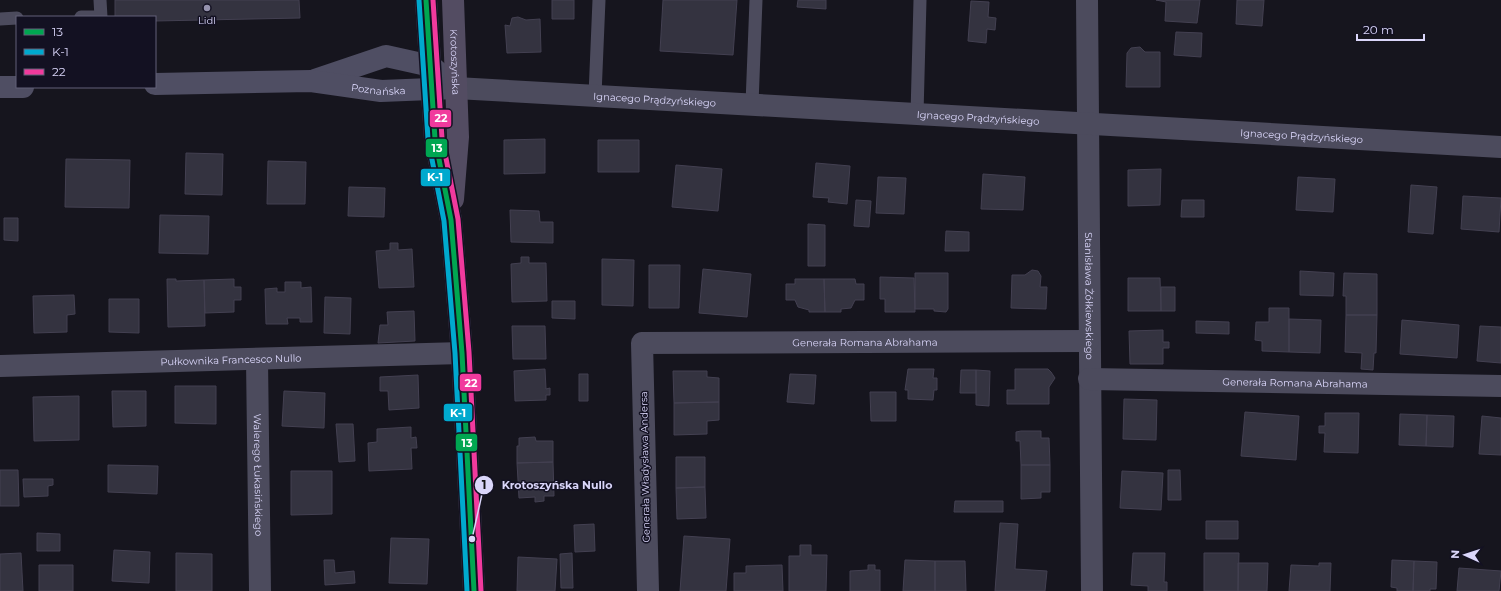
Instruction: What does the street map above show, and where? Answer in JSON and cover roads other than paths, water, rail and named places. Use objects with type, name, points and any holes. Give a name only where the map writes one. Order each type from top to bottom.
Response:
[{"type":"main road","name":"Krotoszyńska","points":[[426,0],[435,139],[451,220],[462,353],[474,591]]},
{"type":"main road","name":"Krotoszyńska","points":[[451,220],[458,156],[453,0]]},
{"type":"main road","name":"Poznańska","points":[[312,81],[386,56],[431,66],[456,88]]},
{"type":"main road","name":"Poznańska","points":[[156,84],[312,81],[381,91],[456,88]]},
{"type":"main road","points":[[0,88],[16,87]]},
{"type":"street","name":"Stanisława Żółkiewskiego","points":[[1087,0],[1086,123],[1092,591]]},
{"type":"street","name":"Ignacego Prądzyńskiego","points":[[456,88],[1501,147]]},
{"type":"street","name":"Generała Romana Abrahama","points":[[642,343],[1088,341]]},
{"type":"street","name":"Generała Władysława Andersa","points":[[642,343],[648,591]]},
{"type":"street","name":"Pułkownika Francesco Nullo","points":[[0,366],[257,360],[462,353]]},
{"type":"street","name":"Walerego Łukasińskiego","points":[[257,360],[260,591]]},
{"type":"street","name":"Generała Romana Abrahama","points":[[1089,379],[1501,386]]},
{"type":"lane","points":[[100,0],[101,16]]},
{"type":"lane","points":[[595,96],[599,0]]},
{"type":"lane","points":[[752,104],[756,0]]},
{"type":"lane","points":[[917,114],[920,0]]},
{"type":"lane","points":[[0,19],[16,18]]},
{"type":"place","name":"Lidl","points":[[207,8]]},
{"type":"place","name":"Krotoszyńska Nullo","points":[[472,539]]}]
